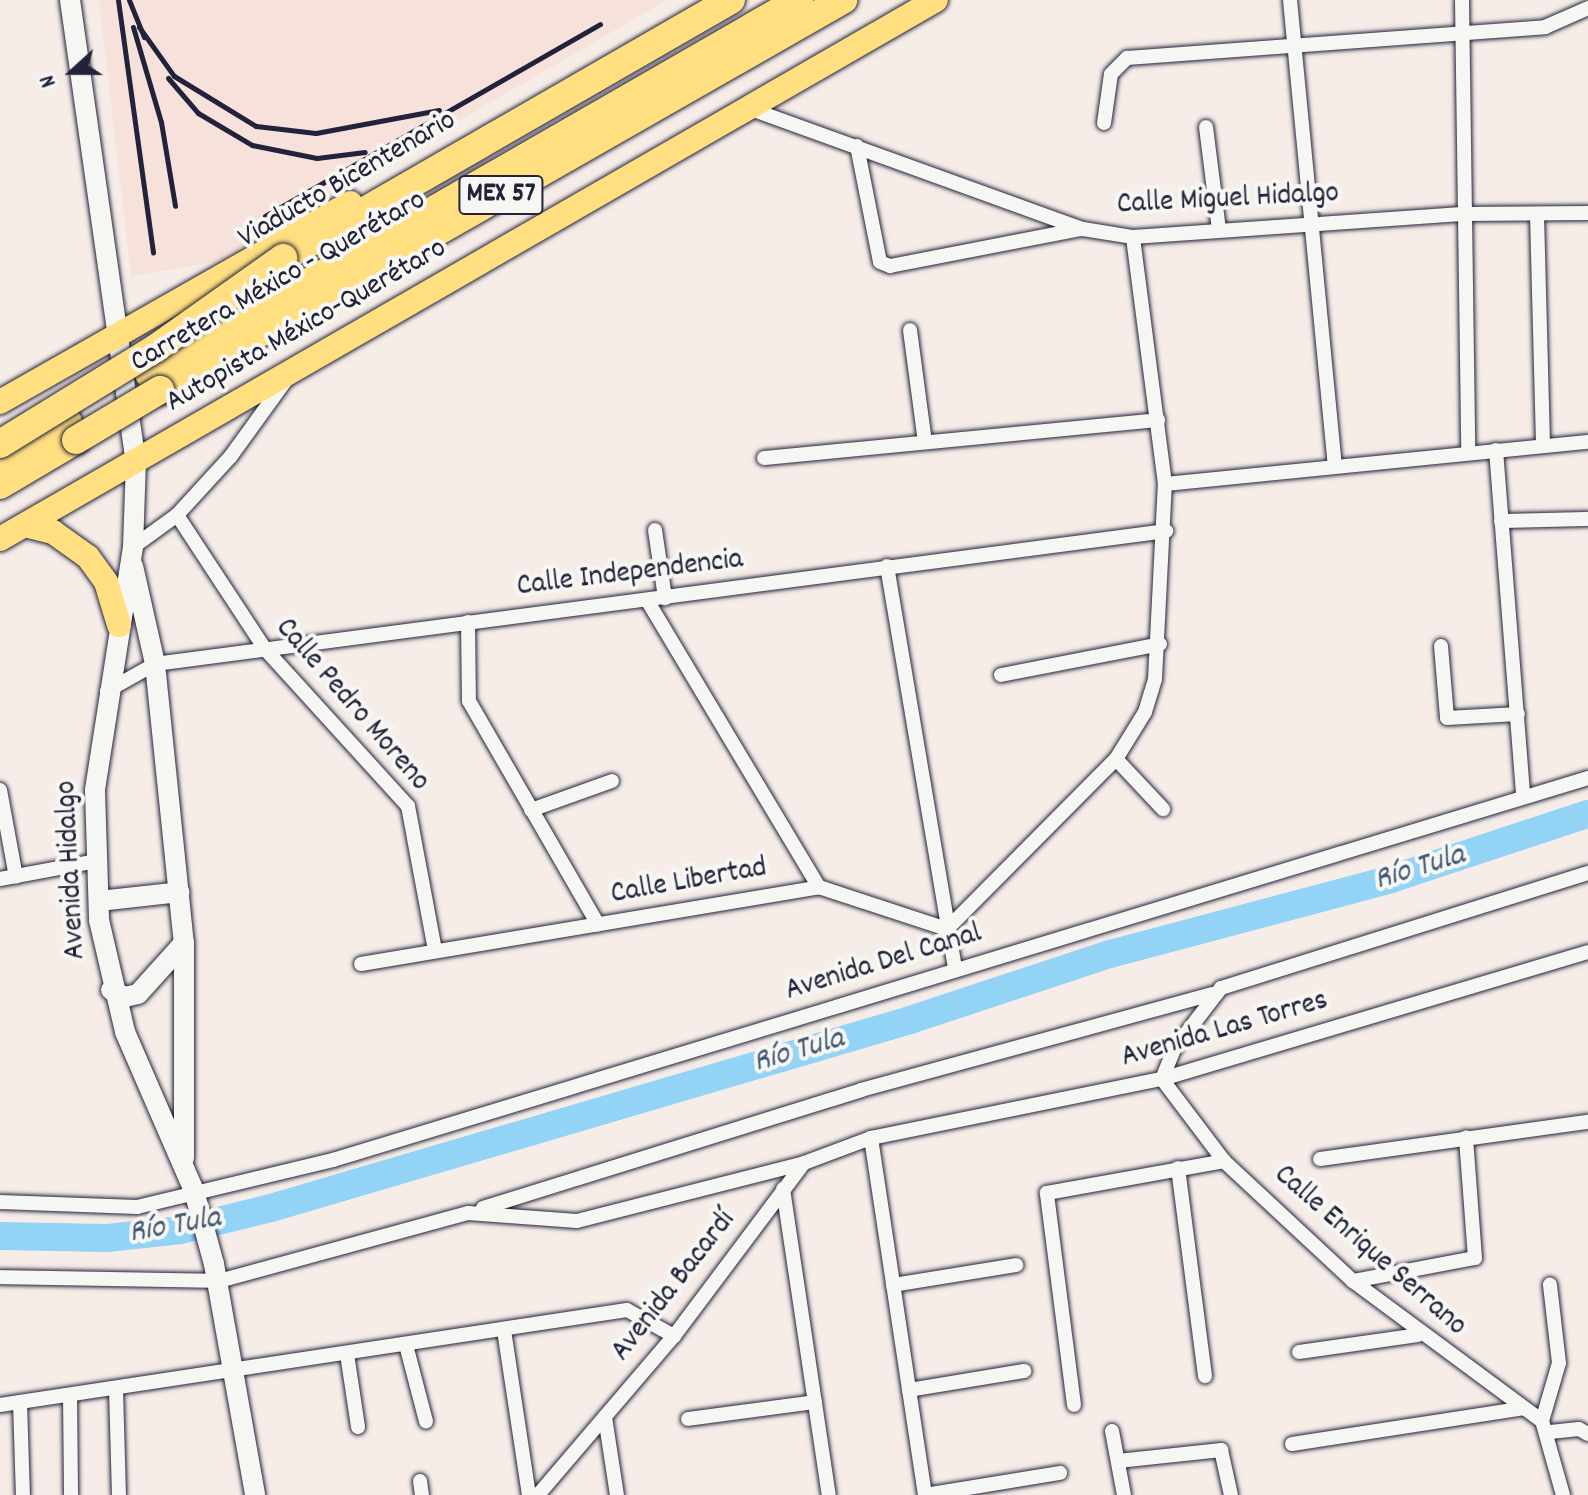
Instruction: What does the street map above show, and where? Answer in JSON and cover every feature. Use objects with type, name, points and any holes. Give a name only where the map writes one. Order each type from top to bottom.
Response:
[{"type":"highway","name":"Viaducto Bicentenario","points":[[0,422],[731,0]]},
{"type":"highway","name":"Carretera México - Querétaro","points":[[0,485],[72,430],[799,0]]},
{"type":"highway","name":"Carretera México - Querétaro","points":[[154,382],[843,0]]},
{"type":"highway","points":[[0,444],[156,348],[283,258]]},
{"type":"highway","name":"Carretera México - Querétaro","points":[[0,460],[72,430]]},
{"type":"main road","name":"Avenida Hidalgo","points":[[70,0],[115,336],[136,461],[132,553],[107,691],[95,791],[99,901],[111,990],[184,1168],[217,1272],[238,1373],[255,1495]]},
{"type":"main road","points":[[0,402],[707,0]]},
{"type":"main road","name":"Autopista México-Querétaro","points":[[0,539],[936,0]]},
{"type":"main road","points":[[25,525],[53,532],[88,557],[106,582],[119,625]]},
{"type":"main road","name":"Avenida Hidalgo","points":[[132,553],[155,664],[180,892],[184,943],[184,1168]]},
{"type":"main road","points":[[99,901],[180,892]]},
{"type":"main road","points":[[111,990],[125,997],[138,994],[184,943]]},
{"type":"street","points":[[1290,0],[1308,224],[1335,466]]},
{"type":"street","points":[[1462,0],[1468,453]]},
{"type":"street","points":[[1104,123],[1111,74],[1127,58],[1545,27],[1588,8]]},
{"type":"street","name":"Calle Miguel Hidalgo","points":[[748,108],[1083,229],[1133,237],[1465,214],[1588,213]]},
{"type":"street","points":[[1206,127],[1219,230]]},
{"type":"street","points":[[857,146],[880,262],[890,266],[1083,229]]},
{"type":"street","points":[[1537,215],[1543,445]]},
{"type":"street","points":[[947,929],[1116,759],[1145,712],[1160,644],[1166,531],[1165,484],[1133,237]]},
{"type":"street","points":[[910,330],[925,442]]},
{"type":"street","points":[[132,553],[177,515],[231,456],[289,375]]},
{"type":"street","points":[[764,458],[1158,420]]},
{"type":"street","points":[[1165,484],[1588,442]]},
{"type":"street","points":[[1496,450],[1523,795]]},
{"type":"street","name":"Calle Pedro Moreno","points":[[177,515],[265,649],[408,806],[435,950]]},
{"type":"street","points":[[1501,521],[1588,519]]},
{"type":"street","points":[[655,530],[665,598]]},
{"type":"street","name":"Calle Independencia","points":[[107,691],[155,664],[1166,531]]},
{"type":"street","points":[[887,566],[955,970]]},
{"type":"street","points":[[647,600],[819,887]]},
{"type":"street","points":[[468,622],[469,701],[598,924]]},
{"type":"street","points":[[1001,675],[1160,644]]},
{"type":"street","points":[[1441,646],[1447,718],[1518,714]]},
{"type":"street","points":[[1116,759],[1163,809]]},
{"type":"street","name":"Avenida Del Canal","points":[[0,1202],[137,1207],[194,1196],[333,1160],[1523,795],[1588,778]]},
{"type":"street","points":[[531,810],[612,781]]},
{"type":"street","points":[[0,790],[16,877]]},
{"type":"street","points":[[0,879],[97,861]]},
{"type":"street","points":[[0,1277],[217,1272],[468,1213],[861,1090],[1212,994],[1588,873]]},
{"type":"street","name":"Calle Libertad","points":[[361,964],[819,887],[947,929]]},
{"type":"street","name":"Avenida Las Torres","points":[[871,1138],[1162,1079],[1588,952]]},
{"type":"street","points":[[1162,1079],[1174,1049],[1212,994]]},
{"type":"street","name":"Calle Enrique Serrano","points":[[1162,1079],[1224,1161],[1353,1281],[1418,1335],[1524,1408],[1546,1427]]},
{"type":"street","points":[[1320,1159],[1588,1122]]},
{"type":"street","points":[[1353,1281],[1475,1258],[1466,1137]]},
{"type":"street","points":[[468,1213],[577,1221],[804,1163],[871,1138],[925,1495],[1060,1473]]},
{"type":"street","points":[[1074,1405],[1047,1193],[1224,1161]]},
{"type":"street","name":"Avenida Bacardí","points":[[538,1495],[674,1336],[804,1163]]},
{"type":"street","points":[[1178,1168],[1205,1376]]},
{"type":"street","points":[[783,1189],[829,1495]]},
{"type":"street","points":[[893,1285],[1016,1265]]},
{"type":"street","points":[[1550,1285],[1559,1363],[1546,1427],[1563,1495]]},
{"type":"street","points":[[0,1405],[238,1373],[627,1310],[674,1336]]},
{"type":"street","points":[[504,1330],[529,1495]]},
{"type":"street","points":[[1299,1352],[1418,1335]]},
{"type":"street","points":[[406,1345],[426,1421]]},
{"type":"street","points":[[347,1354],[358,1427]]},
{"type":"street","points":[[909,1390],[1024,1371]]},
{"type":"street","points":[[116,1389],[119,1495]]},
{"type":"street","points":[[70,1395],[71,1495]]},
{"type":"street","points":[[20,1402],[23,1495]]},
{"type":"street","points":[[688,1419],[815,1402]]},
{"type":"street","points":[[1292,1444],[1524,1408]]},
{"type":"street","points":[[605,1417],[617,1495]]},
{"type":"street","points":[[1546,1427],[1579,1429],[1588,1434]]},
{"type":"street","points":[[1112,1431],[1124,1495]]},
{"type":"street","points":[[1118,1461],[1221,1450],[1231,1495]]},
{"type":"shaded area","points":[[99,0],[667,0],[215,262],[131,276]]},
{"type":"waterway","name":"Río Tula","points":[[0,1236],[107,1238],[181,1230],[271,1208],[910,1020],[1110,954],[1391,879],[1588,814]]},
{"type":"railway","points":[[118,0],[153,253]]},
{"type":"railway","points":[[129,0],[144,37]]},
{"type":"railway","points":[[265,216],[600,24]]},
{"type":"railway","points":[[133,27],[161,122],[175,206]]},
{"type":"railway","points":[[139,27],[174,76],[256,126],[316,133],[439,110]]},
{"type":"railway","points":[[168,78],[198,113],[252,145],[317,158],[365,152]]}]
